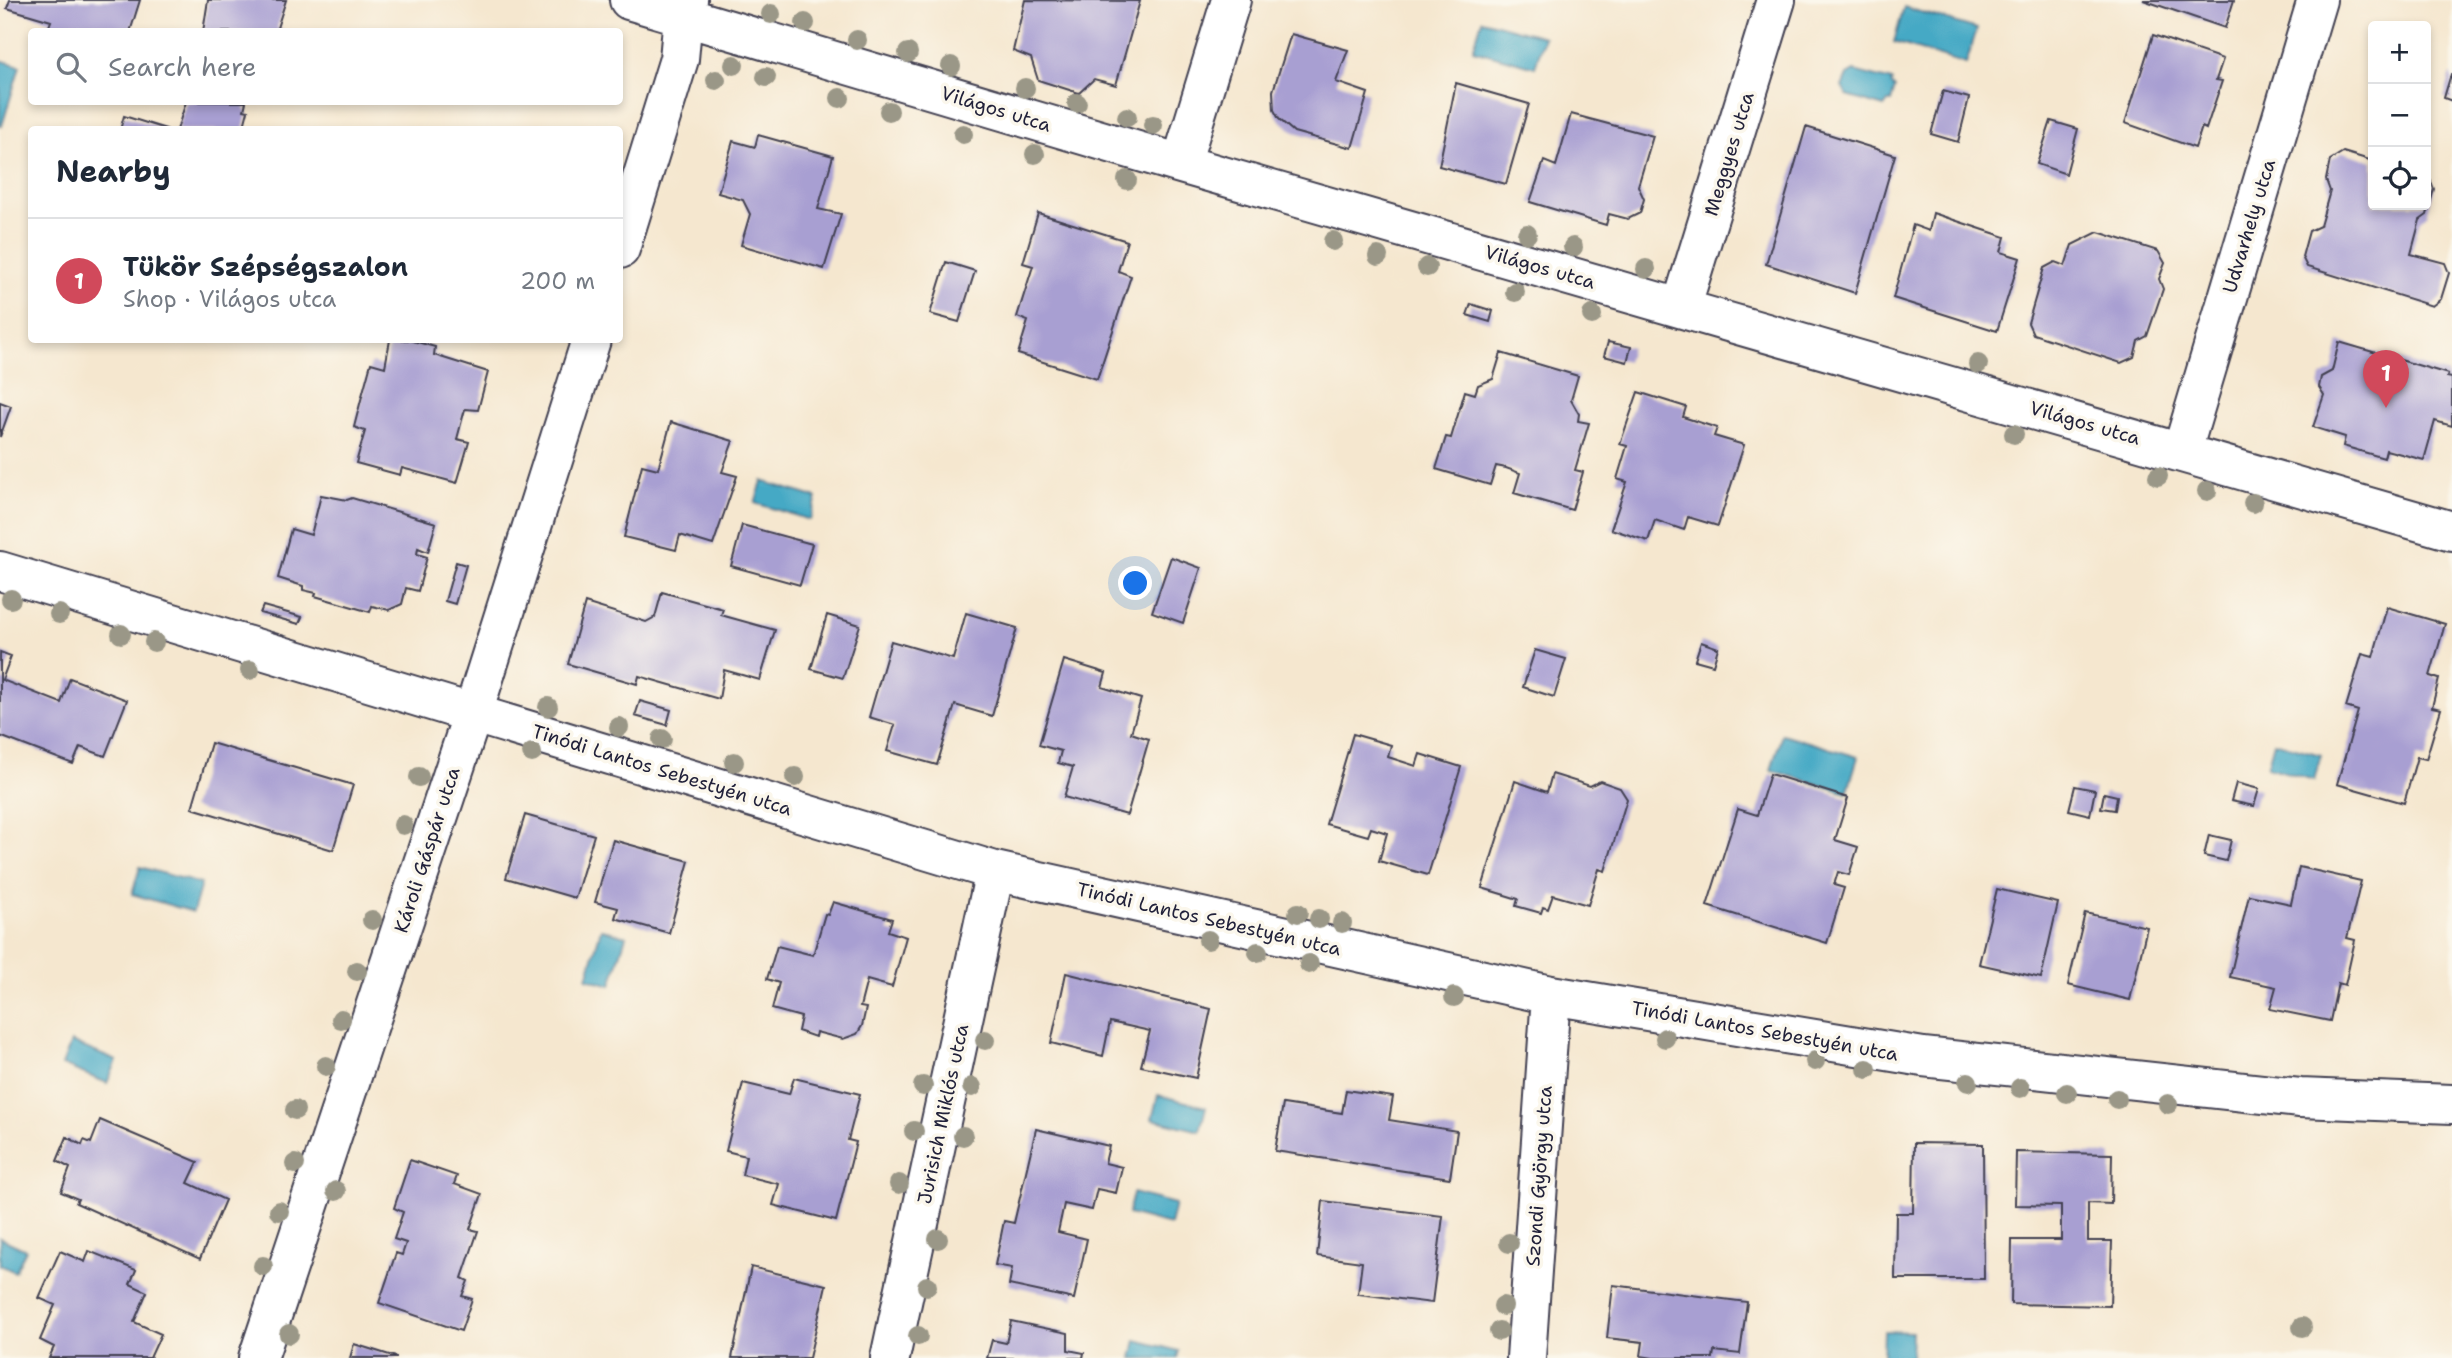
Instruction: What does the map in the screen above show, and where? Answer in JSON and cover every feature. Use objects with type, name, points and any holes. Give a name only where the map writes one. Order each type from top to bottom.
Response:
[{"type":"street","name":"Világos utca","points":[[629,0],[685,8],[1181,164],[2452,531]]},
{"type":"street","points":[[1181,164],[1231,0]]},
{"type":"street","name":"Meggyes utca","points":[[1681,308],[1776,0]]},
{"type":"street","name":"Udvarhely utca","points":[[2182,451],[2317,0]]},
{"type":"street","points":[[623,238],[679,59],[685,8]]},
{"type":"street","name":"Károli Gáspár utca","points":[[258,1358],[473,713],[590,343]]},
{"type":"street","name":"Tinódi Lantos Sebestyén utca","points":[[0,571],[995,871],[1552,995],[1923,1057],[2300,1098],[2452,1104]]},
{"type":"street","name":"Jurisich Miklós utca","points":[[890,1358],[995,871]]},
{"type":"street","name":"Szondi György utca","points":[[1526,1358],[1552,995]]},
{"type":"water","points":[[1904,7],[1977,29],[1966,64],[1894,42]]},
{"type":"water","points":[[1482,20],[1544,37],[1535,67],[1473,50]]},
{"type":"water","points":[[0,60],[20,66],[2,126],[0,125]]},
{"type":"water","points":[[1854,71],[1892,81],[1891,84],[1895,88],[1891,102],[1884,107],[1847,96],[1842,87],[1847,75]]},
{"type":"water","points":[[762,481],[817,498],[810,520],[755,503]]},
{"type":"water","points":[[1782,734],[1858,757],[1847,793],[1771,770]]},
{"type":"water","points":[[2274,742],[2321,755],[2314,780],[2267,767]]},
{"type":"water","points":[[140,867],[201,884],[193,912],[132,894]]},
{"type":"water","points":[[601,929],[626,936],[611,985],[587,978]]},
{"type":"water","points":[[71,1042],[117,1061],[107,1083],[62,1065]]},
{"type":"water","points":[[1158,1095],[1206,1107],[1200,1131],[1152,1119]]},
{"type":"water","points":[[1133,1193],[1175,1204],[1170,1225],[1128,1214]]},
{"type":"water","points":[[0,1238],[26,1250],[15,1272],[0,1265]]},
{"type":"water","points":[[1884,1331],[1912,1332],[1911,1358],[1883,1358]]},
{"type":"water","points":[[1136,1340],[1179,1351],[1177,1358],[1132,1358]]},
{"type":"building","points":[[10,0],[140,0],[131,28],[48,28],[51,21],[7,8]]},
{"type":"building","points":[[208,0],[286,0],[277,28],[204,28]]},
{"type":"building","points":[[1025,0],[1140,1],[1116,85],[1094,79],[1079,93],[1038,80],[1031,58],[1013,51]]},
{"type":"building","points":[[2143,0],[2234,0],[2225,28]]},
{"type":"building","points":[[1291,34],[1348,50],[1336,82],[1368,93],[1352,148],[1294,132],[1279,119],[1274,110],[1273,91]]},
{"type":"building","points":[[2153,35],[2223,59],[2216,80],[2222,81],[2206,129],[2202,127],[2195,148],[2125,123]]},
{"type":"building","points":[[2452,74],[2452,101],[2444,98]]},
{"type":"building","points":[[1456,83],[1529,104],[1506,184],[1439,166]]},
{"type":"building","points":[[1943,91],[1969,98],[1958,142],[1931,134]]},
{"type":"building","points":[[185,105],[245,105],[244,110],[248,111],[244,126],[178,126]]},
{"type":"building","points":[[1571,114],[1653,136],[1638,186],[1644,199],[1640,213],[1628,219],[1609,214],[1606,225],[1530,202],[1544,161],[1556,166]]},
{"type":"building","points":[[124,116],[156,126],[121,126]]},
{"type":"building","points":[[2051,121],[2078,129],[2066,174],[2037,164]]},
{"type":"building","points":[[1806,127],[1895,155],[1855,293],[1766,264]]},
{"type":"building","points":[[758,135],[833,156],[818,209],[841,214],[824,269],[741,245],[750,214],[743,200],[718,193],[733,141],[755,147]]},
{"type":"building","points":[[2343,152],[2368,160],[2368,210],[2428,210],[2427,215],[2420,220],[2411,254],[2445,263],[2449,273],[2441,299],[2432,306],[2307,267],[2302,257],[2309,231],[2320,226],[2330,191],[2326,180],[2330,160]]},
{"type":"building","points":[[1038,213],[1127,241],[1118,271],[1131,276],[1097,379],[1018,354],[1028,321],[1017,317],[1033,266],[1023,263]]},
{"type":"building","points":[[1933,213],[2005,237],[2001,252],[2020,258],[1997,331],[1893,298],[1913,225],[1929,231]]},
{"type":"building","points":[[2098,232],[2158,251],[2165,263],[2159,279],[2163,289],[2147,336],[2138,341],[2134,357],[2121,363],[2033,334],[2028,323],[2044,268],[2055,262],[2065,266],[2072,245]]},
{"type":"building","points":[[946,262],[975,271],[959,322],[930,314]]},
{"type":"building","points":[[1471,304],[1493,311],[1490,322],[1467,315]]},
{"type":"building","points":[[1608,342],[1631,347],[1627,362],[1604,356]]},
{"type":"building","points":[[2339,342],[2448,374],[2447,377],[2452,378],[2452,426],[2435,421],[2424,460],[2386,450],[2384,458],[2343,446],[2345,437],[2313,427],[2324,395],[2319,387],[2321,377],[2332,371]]},
{"type":"building","points":[[389,343],[421,343],[435,347],[434,355],[488,372],[478,410],[465,409],[457,439],[469,442],[457,483],[402,468],[400,475],[356,463],[365,431],[354,427],[371,363],[385,367]]},
{"type":"building","points":[[1501,353],[1578,376],[1571,400],[1579,414],[1578,421],[1589,423],[1575,470],[1583,472],[1572,510],[1514,493],[1520,473],[1506,468],[1496,466],[1490,485],[1436,469],[1446,437],[1451,438],[1465,391],[1475,394],[1478,385],[1493,379]]},
{"type":"building","points":[[1638,392],[1686,407],[1683,417],[1717,428],[1714,436],[1744,445],[1718,526],[1688,517],[1684,530],[1655,520],[1648,541],[1611,529],[1627,482],[1617,479],[1627,446],[1620,444]]},
{"type":"building","points":[[0,402],[11,406],[0,437]]},
{"type":"building","points":[[671,422],[733,441],[722,472],[737,476],[713,545],[680,535],[676,550],[624,537],[642,465],[658,469]]},
{"type":"building","points":[[321,495],[347,500],[352,498],[436,523],[428,552],[418,548],[417,554],[427,557],[418,591],[406,588],[402,604],[389,610],[372,606],[370,612],[315,596],[316,593],[303,590],[303,586],[278,578],[291,529],[311,535]]},
{"type":"building","points":[[742,525],[812,544],[800,585],[731,566]]},
{"type":"building","points":[[1171,557],[1201,568],[1183,623],[1152,612]]},
{"type":"building","points":[[456,562],[466,565],[455,604],[445,601]]},
{"type":"building","points":[[662,592],[723,609],[721,615],[775,630],[760,680],[724,670],[719,699],[639,676],[637,684],[568,664],[585,603],[646,622],[655,617]]},
{"type":"building","points":[[263,606],[302,617],[299,624],[260,613]]},
{"type":"building","points":[[2387,607],[2445,624],[2430,676],[2439,679],[2432,707],[2441,709],[2426,759],[2417,757],[2404,803],[2337,784],[2358,711],[2346,707],[2362,654],[2373,657]]},
{"type":"building","points":[[966,613],[1017,628],[992,716],[955,705],[937,765],[887,751],[895,725],[869,717],[891,641],[953,659]]},
{"type":"building","points":[[827,615],[860,625],[843,678],[811,669]]},
{"type":"building","points":[[1701,642],[1718,648],[1713,665],[1695,660]]},
{"type":"building","points":[[1535,650],[1566,659],[1554,697],[1523,687]]},
{"type":"building","points":[[0,652],[11,656],[2,680],[61,703],[70,678],[127,700],[105,756],[80,747],[73,764],[0,736]]},
{"type":"building","points":[[1064,660],[1106,673],[1102,687],[1141,699],[1131,733],[1149,739],[1127,815],[1064,797],[1073,767],[1058,763],[1061,751],[1039,745]]},
{"type":"building","points":[[640,701],[671,710],[667,725],[635,716]]},
{"type":"building","points":[[1353,734],[1391,745],[1388,757],[1416,766],[1420,754],[1461,767],[1428,875],[1379,861],[1387,833],[1371,828],[1368,836],[1326,824]]},
{"type":"building","points":[[211,743],[353,785],[333,850],[192,808]]},
{"type":"building","points":[[1552,774],[1590,786],[1600,781],[1620,788],[1627,799],[1605,871],[1599,869],[1588,905],[1553,895],[1548,909],[1543,907],[1541,913],[1516,906],[1518,899],[1482,888],[1515,781],[1547,792]]},
{"type":"building","points":[[1770,774],[1848,798],[1835,840],[1858,847],[1849,875],[1838,872],[1834,885],[1844,888],[1827,943],[1707,906],[1738,809],[1757,815]]},
{"type":"building","points":[[2236,783],[2259,789],[2254,806],[2231,801]]},
{"type":"building","points":[[2075,786],[2095,790],[2090,815],[2069,810]]},
{"type":"building","points":[[2104,793],[2117,796],[2115,810],[2101,808]]},
{"type":"building","points":[[525,815],[594,835],[575,898],[506,878]]},
{"type":"building","points":[[2209,835],[2231,840],[2226,861],[2204,856]]},
{"type":"building","points":[[613,840],[689,861],[669,933],[615,918],[618,908],[595,902]]},
{"type":"building","points":[[2299,867],[2361,881],[2347,938],[2355,940],[2345,985],[2338,983],[2330,1021],[2270,1009],[2276,987],[2230,977],[2249,895],[2291,904]]},
{"type":"building","points":[[1997,889],[2058,903],[2041,978],[1979,964]]},
{"type":"building","points":[[833,902],[892,919],[888,931],[906,937],[892,987],[867,980],[860,1007],[866,1008],[862,1026],[857,1034],[843,1039],[816,1032],[815,1037],[798,1031],[801,1017],[772,1009],[779,983],[767,979],[777,946],[813,955],[825,914],[828,915]]},
{"type":"building","points":[[2085,913],[2147,927],[2130,1000],[2068,985]]},
{"type":"building","points":[[1066,973],[1211,1009],[1196,1078],[1141,1066],[1150,1031],[1110,1022],[1103,1056],[1051,1043]]},
{"type":"building","points":[[794,1078],[860,1094],[848,1140],[856,1142],[836,1221],[773,1205],[779,1184],[742,1175],[746,1156],[726,1151],[743,1083],[789,1094]]},
{"type":"building","points":[[1346,1090],[1393,1097],[1389,1120],[1457,1131],[1450,1178],[1275,1151],[1283,1104],[1342,1113]]},
{"type":"building","points":[[100,1120],[198,1162],[188,1183],[225,1200],[200,1259],[76,1203],[78,1199],[61,1192],[70,1168],[57,1161],[67,1137],[82,1145],[84,1140],[91,1143]]},
{"type":"building","points":[[1036,1129],[1109,1146],[1105,1163],[1122,1167],[1116,1193],[1097,1189],[1092,1210],[1064,1204],[1058,1232],[1087,1239],[1074,1299],[1009,1285],[1012,1268],[995,1265],[1004,1221],[1014,1223]]},
{"type":"building","points":[[1914,1143],[1983,1144],[1984,1279],[1895,1279],[1896,1213],[1913,1213]]},
{"type":"building","points":[[2016,1152],[2112,1154],[2111,1204],[2088,1203],[2088,1241],[2112,1241],[2110,1306],[2011,1304],[2012,1240],[2061,1240],[2061,1206],[2015,1205]]},
{"type":"building","points":[[410,1160],[457,1176],[454,1184],[482,1194],[470,1229],[478,1231],[462,1278],[468,1281],[462,1296],[472,1299],[461,1331],[379,1303],[396,1253],[402,1255],[406,1243],[394,1239],[403,1212],[394,1208]]},
{"type":"building","points":[[1323,1201],[1443,1216],[1432,1303],[1358,1294],[1362,1262],[1317,1256]]},
{"type":"building","points":[[60,1251],[85,1262],[89,1251],[136,1270],[130,1284],[147,1292],[134,1322],[161,1334],[150,1358],[49,1358],[54,1347],[40,1340],[55,1305],[39,1298]]},
{"type":"building","points":[[751,1267],[826,1285],[809,1358],[732,1358]]},
{"type":"building","points":[[1613,1285],[1747,1302],[1740,1354],[1714,1351],[1713,1358],[1653,1358],[1641,1356],[1643,1342],[1607,1338]]},
{"type":"building","points":[[1011,1321],[1068,1333],[1068,1350],[1084,1353],[1083,1358],[987,1358],[992,1340],[1006,1343]]},
{"type":"building","points":[[354,1344],[396,1357],[396,1358],[350,1358]]},
{"type":"place","name":"Tükör Szépségszalon","points":[[2386,408]]}]
